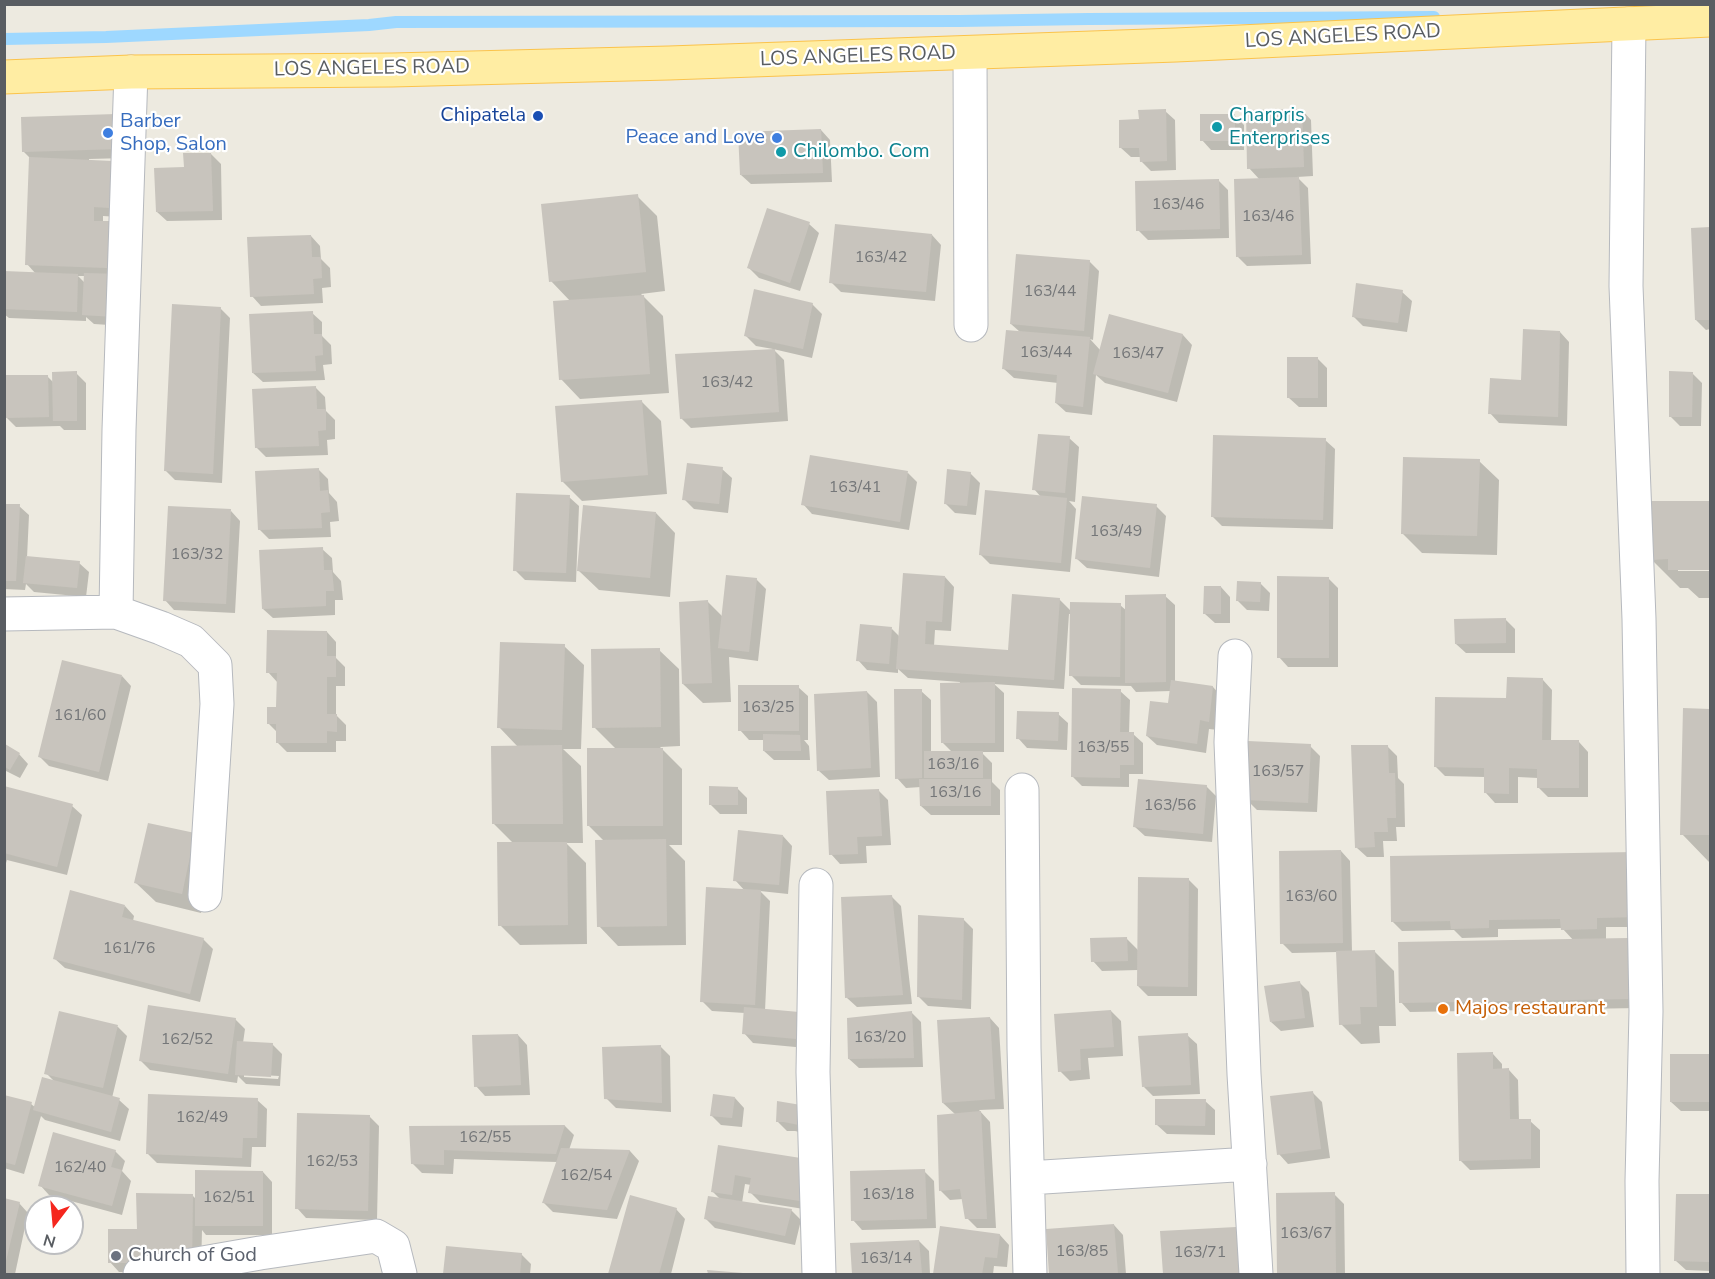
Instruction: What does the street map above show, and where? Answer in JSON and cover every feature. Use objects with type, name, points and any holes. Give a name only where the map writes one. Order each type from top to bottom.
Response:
[{"type":"main road","name":"LOS ANGELES ROAD","points":[[4,77],[131,72],[438,69],[970,53],[1710,20]]},
{"type":"street","points":[[1629,24],[1626,286],[1640,619],[1647,1011],[1642,1181],[1643,1275]]},
{"type":"street","points":[[970,53],[971,325]]},
{"type":"street","points":[[116,612],[119,430],[131,72]]},
{"type":"street","points":[[4,614],[116,612],[191,641],[215,665],[217,704],[205,895]]},
{"type":"street","points":[[1235,656],[1231,741],[1245,1074],[1257,1275]]},
{"type":"street","points":[[1022,790],[1024,1048],[1030,1275]]},
{"type":"street","points":[[816,885],[813,1072],[819,1275]]},
{"type":"street","points":[[1028,1178],[1250,1164]]},
{"type":"street","points":[[140,1275],[376,1236],[393,1246],[400,1275]]},
{"type":"building","points":[[1166,109],[1167,161],[1140,162],[1139,148],[1119,148],[1119,120],[1139,119],[1138,110]]},
{"type":"building","points":[[1302,109],[1304,167],[1247,169],[1246,110]]},
{"type":"building","points":[[116,114],[117,149],[22,152],[21,117]]},
{"type":"building","name":"Charpris Enterprises","points":[[1200,114],[1235,114],[1235,141],[1200,141]]},
{"type":"building","name":"Chilombo. Com","points":[[821,129],[823,173],[740,175],[738,132]]},
{"type":"building","points":[[183,153],[211,153],[213,211],[156,212],[154,168],[184,167]]},
{"type":"building","points":[[29,157],[112,161],[110,208],[94,207],[94,221],[109,221],[108,268],[25,265]]},
{"type":"building","points":[[1299,177],[1302,255],[1236,257],[1234,179]]},
{"type":"building","points":[[1219,179],[1220,229],[1136,231],[1135,181]]},
{"type":"building","points":[[638,194],[646,272],[549,282],[541,204]]},
{"type":"building","points":[[767,208],[810,222],[790,283],[747,268]]},
{"type":"building","points":[[835,224],[932,234],[926,292],[829,283]]},
{"type":"building","points":[[1710,227],[1710,320],[1695,320],[1691,228]]},
{"type":"building","points":[[311,235],[312,257],[321,257],[322,278],[313,279],[314,294],[250,297],[247,237]]},
{"type":"building","points":[[1016,254],[1090,260],[1084,331],[1010,324]]},
{"type":"building","points":[[4,271],[78,274],[77,312],[4,309]]},
{"type":"building","points":[[84,273],[117,274],[116,317],[82,315]]},
{"type":"building","points":[[1356,283],[1403,290],[1398,323],[1352,317]]},
{"type":"building","points":[[754,289],[813,303],[803,349],[744,336]]},
{"type":"building","points":[[644,295],[650,374],[559,380],[553,301]]},
{"type":"building","points":[[172,304],[221,307],[213,474],[164,471]]},
{"type":"building","points":[[313,311],[314,334],[322,334],[323,355],[315,356],[316,371],[252,373],[249,314]]},
{"type":"building","points":[[1109,314],[1183,334],[1168,393],[1093,374]]},
{"type":"building","points":[[1523,329],[1560,331],[1558,417],[1488,414],[1490,378],[1521,380]]},
{"type":"building","points":[[1006,330],[1090,337],[1083,407],[1055,403],[1057,375],[1002,369]]},
{"type":"building","points":[[775,349],[779,412],[680,419],[675,354]]},
{"type":"building","points":[[1287,357],[1318,357],[1318,398],[1287,398]]},
{"type":"building","points":[[77,371],[77,421],[53,421],[52,372]]},
{"type":"building","points":[[1669,371],[1693,372],[1692,417],[1669,417]]},
{"type":"building","points":[[4,375],[48,375],[49,417],[5,418]]},
{"type":"building","points":[[316,386],[317,409],[326,409],[326,430],[318,431],[319,446],[255,448],[252,389]]},
{"type":"building","points":[[642,400],[648,475],[561,482],[555,406]]},
{"type":"building","points":[[1038,434],[1070,436],[1065,493],[1032,490]]},
{"type":"building","points":[[1213,435],[1326,438],[1323,520],[1211,517]]},
{"type":"building","points":[[810,455],[908,471],[900,522],[801,505]]},
{"type":"building","points":[[1403,457],[1480,459],[1477,536],[1401,534]]},
{"type":"building","points":[[687,463],[723,467],[719,504],[682,500]]},
{"type":"building","points":[[319,468],[320,491],[328,490],[330,512],[321,513],[322,528],[258,530],[255,471]]},
{"type":"building","points":[[947,469],[971,472],[967,506],[944,504]]},
{"type":"building","points":[[985,490],[1067,498],[1061,563],[979,555]]},
{"type":"building","points":[[516,493],[570,495],[566,573],[513,571]]},
{"type":"building","points":[[1082,496],[1157,504],[1150,568],[1075,559]]},
{"type":"building","points":[[1650,501],[1710,501],[1710,570],[1668,570],[1668,559],[1650,560]]},
{"type":"building","points":[[4,504],[20,504],[16,581],[4,581]]},
{"type":"building","points":[[583,505],[656,512],[650,578],[577,571]]},
{"type":"building","points":[[168,506],[231,509],[226,604],[163,601]]},
{"type":"building","points":[[323,547],[324,570],[332,570],[334,591],[326,591],[326,606],[262,609],[259,550]]},
{"type":"building","points":[[26,556],[80,561],[77,588],[23,583]]},
{"type":"building","points":[[903,573],[945,576],[942,622],[926,621],[925,644],[1008,650],[1012,594],[1060,598],[1054,680],[896,669]]},
{"type":"building","points":[[726,575],[757,578],[749,652],[718,648]]},
{"type":"building","points":[[1277,576],[1329,577],[1329,658],[1277,658]]},
{"type":"building","points":[[1237,581],[1261,582],[1260,602],[1236,601]]},
{"type":"building","points":[[1204,586],[1221,586],[1221,614],[1203,614]]},
{"type":"building","points":[[1166,594],[1166,682],[1125,683],[1125,595]]},
{"type":"building","points":[[708,600],[712,683],[682,684],[679,602]]},
{"type":"building","points":[[1070,602],[1121,603],[1120,677],[1069,676]]},
{"type":"building","points":[[1506,618],[1506,643],[1455,644],[1454,619]]},
{"type":"building","points":[[860,624],[892,627],[889,664],[856,661]]},
{"type":"building","points":[[267,630],[327,631],[327,656],[336,656],[336,677],[327,677],[327,714],[337,714],[337,732],[327,731],[327,743],[276,743],[276,724],[267,724],[267,707],[276,707],[277,673],[266,673]]},
{"type":"building","points":[[500,642],[565,644],[562,730],[497,728]]},
{"type":"building","points":[[660,648],[661,727],[592,728],[591,649]]},
{"type":"building","points":[[62,660],[122,675],[99,772],[38,757]]},
{"type":"building","points":[[1507,677],[1543,678],[1542,740],[1579,740],[1579,788],[1537,788],[1537,769],[1509,768],[1509,794],[1484,793],[1484,768],[1434,767],[1435,697],[1506,698]]},
{"type":"building","points":[[1171,680],[1213,686],[1209,722],[1200,720],[1197,744],[1146,736],[1150,701],[1168,703]]},
{"type":"building","points":[[995,682],[995,743],[941,743],[940,683]]},
{"type":"building","points":[[738,685],[799,685],[799,731],[738,731]]},
{"type":"building","points":[[1072,688],[1121,689],[1120,732],[1134,732],[1134,765],[1120,765],[1120,778],[1071,777]]},
{"type":"building","points":[[894,689],[922,689],[922,778],[895,779]]},
{"type":"building","points":[[867,691],[871,768],[817,771],[814,694]]},
{"type":"building","points":[[1683,708],[1710,709],[1710,835],[1680,835]]},
{"type":"building","points":[[1017,711],[1059,712],[1058,741],[1016,739]]},
{"type":"building","points":[[763,734],[800,735],[801,751],[763,751]]},
{"type":"building","points":[[1248,741],[1311,744],[1308,803],[1246,800]]},
{"type":"building","points":[[5,744],[20,753],[10,770],[5,767]]},
{"type":"building","points":[[562,745],[563,824],[492,824],[491,746]]},
{"type":"building","points":[[1351,745],[1388,745],[1389,773],[1395,773],[1396,818],[1387,818],[1388,832],[1374,832],[1375,847],[1355,848]]},
{"type":"building","points":[[587,748],[663,748],[663,826],[587,826]]},
{"type":"building","points":[[924,751],[983,751],[983,778],[924,778]]},
{"type":"building","points":[[919,779],[991,779],[991,806],[920,806]]},
{"type":"building","points":[[1138,779],[1207,785],[1203,834],[1133,827]]},
{"type":"building","points":[[4,786],[73,804],[57,867],[4,853]]},
{"type":"building","points":[[709,786],[738,787],[738,805],[709,805]]},
{"type":"building","points":[[879,789],[882,836],[857,837],[858,854],[829,855],[826,791]]},
{"type":"building","points":[[148,823],[195,833],[182,894],[134,883]]},
{"type":"building","points":[[738,830],[783,835],[779,885],[733,881]]},
{"type":"building","points":[[666,839],[667,926],[597,927],[595,840]]},
{"type":"building","points":[[497,842],[567,842],[568,925],[498,926]]},
{"type":"building","points":[[1341,850],[1343,943],[1280,944],[1279,851]]},
{"type":"building","points":[[1635,852],[1637,917],[1597,918],[1597,929],[1561,930],[1560,919],[1489,920],[1489,928],[1451,929],[1450,921],[1391,922],[1390,856]]},
{"type":"building","points":[[1138,877],[1189,878],[1188,987],[1137,986]]},
{"type":"building","points":[[706,887],[761,890],[755,1005],[700,1002]]},
{"type":"building","points":[[70,890],[125,905],[122,917],[204,938],[190,994],[53,959]]},
{"type":"building","points":[[892,895],[903,995],[845,998],[841,897]]},
{"type":"building","points":[[918,915],[964,918],[962,1000],[917,997]]},
{"type":"building","points":[[1127,937],[1128,961],[1091,962],[1090,938]]},
{"type":"building","points":[[1628,938],[1629,999],[1399,1003],[1398,942]]},
{"type":"building","points":[[1375,950],[1377,1007],[1360,1007],[1361,1024],[1339,1025],[1336,951]]},
{"type":"building","points":[[1300,981],[1305,1018],[1270,1022],[1264,986]]},
{"type":"building","points":[[148,1005],[236,1018],[228,1074],[139,1061]]},
{"type":"building","points":[[744,1007],[799,1012],[797,1039],[742,1034]]},
{"type":"building","points":[[1111,1010],[1114,1047],[1080,1049],[1081,1070],[1058,1072],[1054,1014]]},
{"type":"building","points":[[59,1011],[118,1025],[103,1088],[44,1074]]},
{"type":"building","points":[[912,1011],[914,1058],[848,1059],[847,1018]]},
{"type":"building","points":[[990,1017],[995,1099],[942,1103],[937,1020]]},
{"type":"building","points":[[1188,1033],[1191,1085],[1142,1087],[1138,1036]]},
{"type":"building","points":[[518,1034],[521,1085],[474,1087],[472,1035]]},
{"type":"building","points":[[237,1041],[273,1043],[271,1077],[235,1075]]},
{"type":"building","points":[[661,1045],[662,1103],[604,1099],[602,1047]]},
{"type":"building","points":[[1493,1052],[1493,1069],[1509,1068],[1510,1119],[1531,1119],[1531,1159],[1459,1161],[1457,1053]]},
{"type":"building","points":[[1670,1054],[1710,1054],[1710,1102],[1670,1102]]},
{"type":"building","points":[[42,1077],[120,1098],[111,1132],[33,1110]]},
{"type":"building","points":[[1313,1091],[1321,1149],[1277,1155],[1270,1096]]},
{"type":"building","points":[[148,1094],[258,1098],[257,1138],[243,1138],[242,1158],[146,1154]]},
{"type":"building","points":[[713,1094],[735,1097],[732,1118],[710,1116]]},
{"type":"building","points":[[4,1095],[32,1102],[15,1165],[4,1162]]},
{"type":"building","points":[[1155,1099],[1206,1099],[1205,1126],[1155,1125]]},
{"type":"building","points":[[777,1101],[807,1106],[804,1126],[776,1122]]},
{"type":"building","points":[[981,1111],[987,1219],[965,1219],[960,1189],[939,1191],[937,1115]]},
{"type":"building","points":[[297,1113],[370,1115],[368,1211],[295,1209]]},
{"type":"building","points":[[565,1125],[556,1154],[444,1150],[444,1165],[411,1164],[409,1126]]},
{"type":"building","points":[[53,1132],[116,1150],[111,1167],[122,1170],[112,1206],[84,1198],[84,1195],[71,1195],[38,1186]]},
{"type":"building","points":[[718,1145],[807,1159],[800,1201],[748,1193],[751,1178],[735,1175],[732,1195],[711,1192]]},
{"type":"building","points":[[561,1148],[630,1150],[607,1210],[542,1203]]},
{"type":"building","points":[[925,1169],[927,1219],[851,1221],[850,1171]]},
{"type":"building","points":[[195,1170],[263,1171],[263,1226],[195,1226]]},
{"type":"building","points":[[1335,1192],[1336,1274],[1277,1274],[1276,1193]]},
{"type":"building","points":[[136,1193],[193,1194],[192,1263],[108,1263],[108,1229],[137,1229]]},
{"type":"building","points":[[1676,1194],[1710,1194],[1710,1262],[1674,1261]]},
{"type":"building","points":[[630,1195],[677,1208],[659,1274],[608,1274]]},
{"type":"building","points":[[708,1196],[792,1209],[785,1236],[704,1219]]},
{"type":"building","points":[[4,1198],[20,1202],[5,1265],[4,1265]]},
{"type":"building","points":[[1114,1224],[1118,1274],[1049,1274],[1046,1229]]},
{"type":"building","points":[[940,1226],[1000,1234],[997,1258],[985,1257],[982,1274],[933,1274]]},
{"type":"building","points":[[1236,1227],[1239,1274],[1163,1274],[1160,1231]]},
{"type":"building","points":[[919,1240],[922,1274],[852,1274],[850,1243]]},
{"type":"building","points":[[446,1246],[522,1253],[520,1274],[443,1274]]},
{"type":"building","points":[[707,1270],[743,1273],[743,1274],[708,1274]]},
{"type":"waterway","points":[[4,39],[106,37],[396,22],[1434,17]]},
{"type":"place","name":"Chipatela","points":[[538,116]]},
{"type":"place","name":"Charpris Enterprises","points":[[1217,127]]},
{"type":"place","name":"Barber Shop, Salon","points":[[108,133]]},
{"type":"place","name":"Peace and Love","points":[[777,138]]},
{"type":"place","name":"Chilombo. Com","points":[[781,152]]},
{"type":"place","name":"Majos restaurant","points":[[1443,1009]]},
{"type":"place","name":"Church of God","points":[[116,1256]]}]
